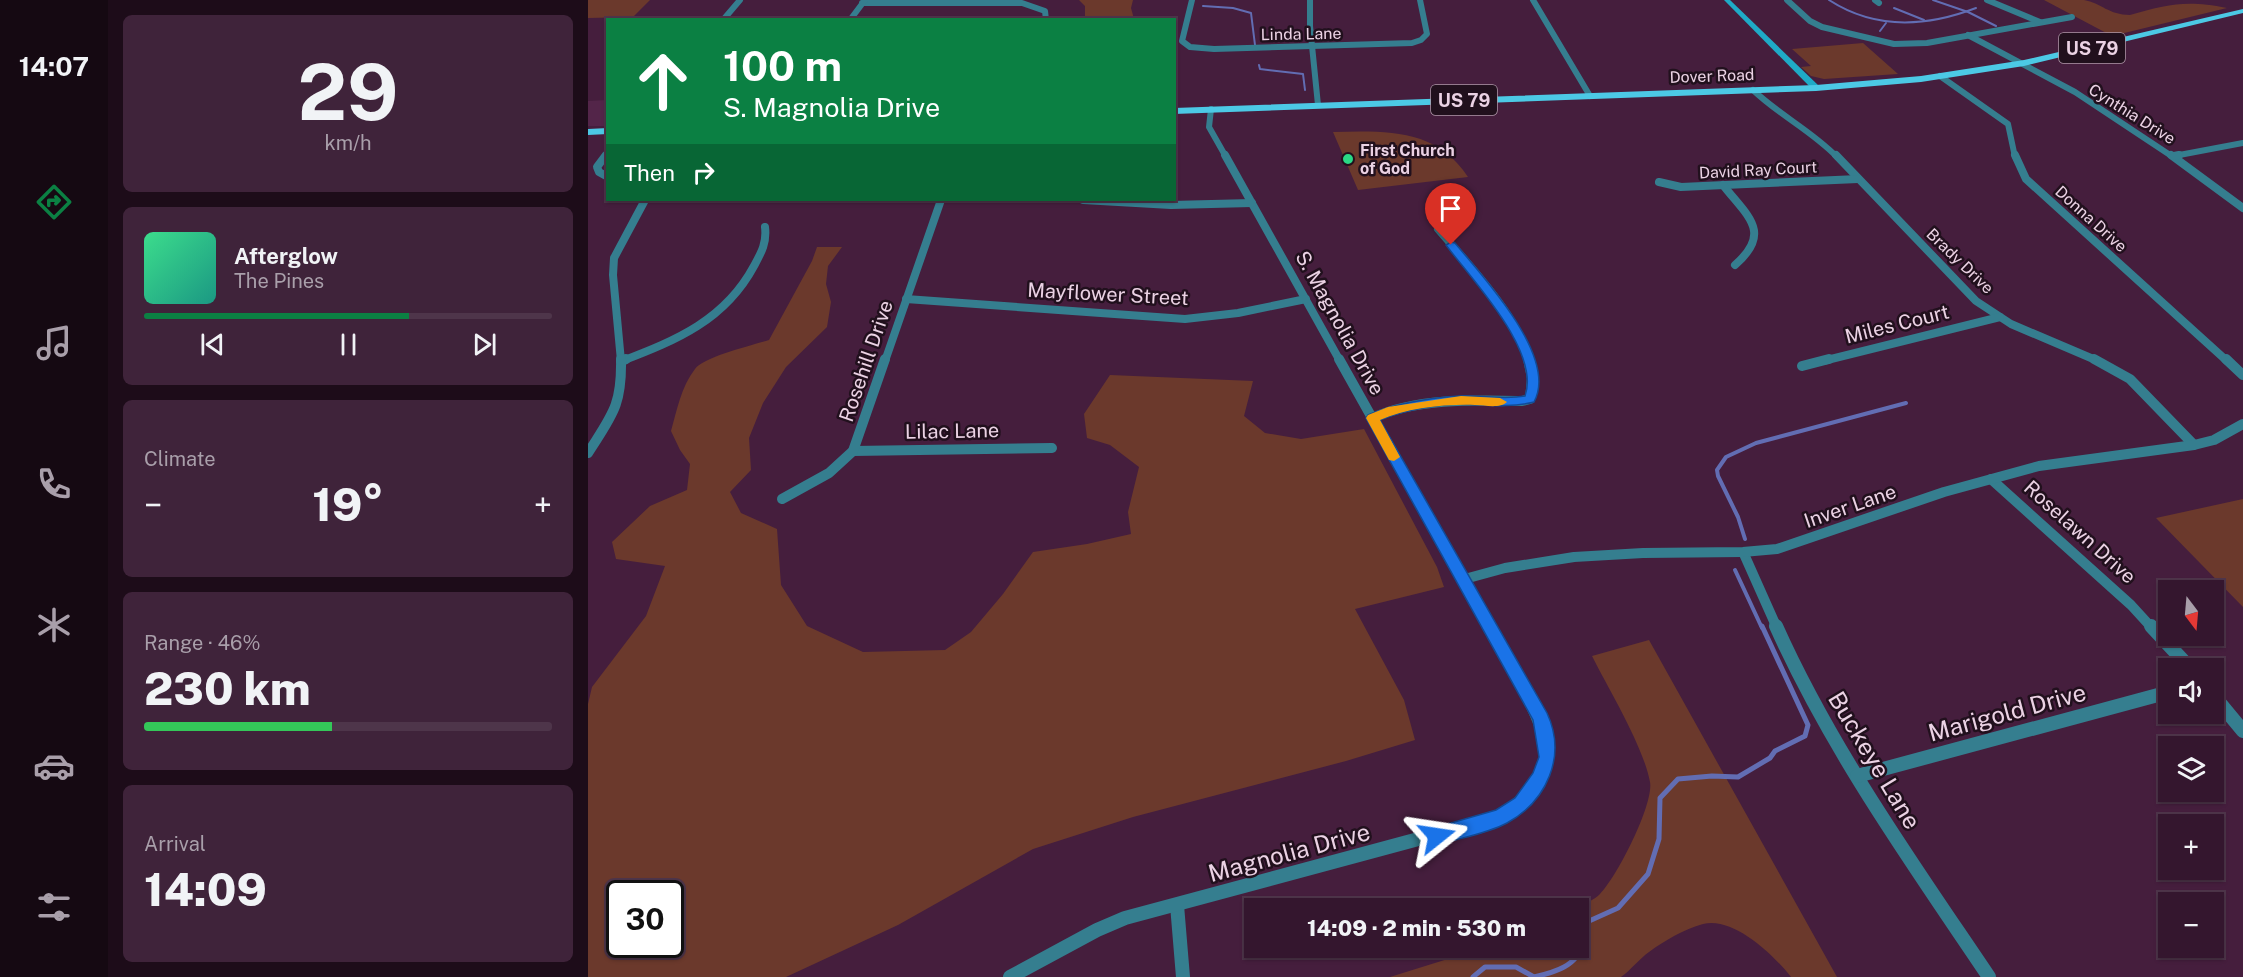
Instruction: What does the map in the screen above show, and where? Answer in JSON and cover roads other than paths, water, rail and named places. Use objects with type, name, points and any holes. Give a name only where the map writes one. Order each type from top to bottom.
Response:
[{"type":"main road","points":[[1727,0],[1816,88]]},
{"type":"main road","name":"Dover Road","points":[[1176,111],[1816,88],[1940,76],[2024,63],[2243,11]]},
{"type":"main road","points":[[588,132],[606,131]]},
{"type":"street","points":[[725,18],[740,0]]},
{"type":"street","name":"Linda Lane","points":[[1192,0],[1182,36],[1186,45],[1214,49],[1396,45],[1417,42],[1425,37],[1427,32],[1420,0]]},
{"type":"street","points":[[1310,0],[1318,105]]},
{"type":"street","points":[[1533,0],[1590,96]]},
{"type":"street","points":[[1786,0],[1817,25],[1874,41],[1917,44],[2073,16]]},
{"type":"street","points":[[1987,0],[2040,22]]},
{"type":"street","points":[[852,18],[864,2],[1022,3],[1045,11],[1046,18]]},
{"type":"street","name":"Cynthia Drive","points":[[1968,35],[2024,63],[2174,156],[2243,208]]},
{"type":"street","name":"Donna Drive","points":[[1940,76],[2008,124],[2015,157],[2026,179],[2243,375]]},
{"type":"street","name":"Brady Drive","points":[[1753,90],[1773,110],[1822,141],[1965,291],[2000,317],[2036,336],[2108,365],[2130,379],[2194,445]]},
{"type":"street","name":"S. Magnolia Drive","points":[[1211,109],[1209,127],[1518,679]]},
{"type":"street","points":[[2174,156],[2243,143]]},
{"type":"street","points":[[606,155],[597,167],[599,172],[606,176]]},
{"type":"street","name":"David Ray Court","points":[[1659,182],[1681,187],[1858,179]]},
{"type":"street","points":[[1723,185],[1752,223],[1756,235],[1752,249],[1735,266]]},
{"type":"street","points":[[588,453],[616,408],[621,388],[621,361],[613,276],[614,258],[644,201]]},
{"type":"street","name":"Rosehill Drive","points":[[782,500],[840,467],[853,451],[941,201]]},
{"type":"street","points":[[1101,201],[1171,205],[1252,203]]},
{"type":"street","points":[[621,361],[653,349],[691,329],[709,319],[728,303],[740,291],[766,245],[765,227]]},
{"type":"street","points":[[1373,418],[1388,411],[1461,400],[1510,403],[1530,399],[1534,388],[1533,375],[1521,338],[1504,311],[1438,229]]},
{"type":"street","name":"Mayflower Street","points":[[906,300],[1185,319],[1238,313],[1306,299]]},
{"type":"street","name":"Miles Court","points":[[1802,366],[2000,317]]},
{"type":"street","name":"Inver Lane","points":[[1461,580],[1534,562],[1600,555],[1744,554],[1798,543],[1944,492],[1991,479],[2068,461],[2194,445],[2214,440],[2243,424]]},
{"type":"street","name":"Lilac Lane","points":[[853,451],[1052,448]]},
{"type":"street","name":"Roselawn Drive","points":[[1991,479],[2101,576],[2181,658]]},
{"type":"street","name":"Buckeye Lane","points":[[1744,554],[1796,671],[1857,776],[1989,977]]},
{"type":"street","name":"Magnolia Drive","points":[[1010,977],[1097,930],[1125,918],[1500,817],[1521,804],[1541,777],[1547,757],[1541,719],[1518,679]]},
{"type":"street","name":"Marigold Drive","points":[[1857,776],[2158,695]]},
{"type":"street","points":[[2224,708],[2243,731]]},
{"type":"street","points":[[1177,905],[1183,977]]},
{"type":"waterway","points":[[1829,0],[1846,10],[1883,21],[1920,22],[1966,11]]},
{"type":"waterway","points":[[1933,0],[1966,11]]},
{"type":"waterway","points":[[1203,6],[1233,8],[1251,13],[1255,45]]},
{"type":"waterway","points":[[1894,8],[1924,20]]},
{"type":"waterway","points":[[1966,11],[1976,8]]},
{"type":"waterway","points":[[1966,11],[1996,26]]},
{"type":"waterway","points":[[1880,31],[1886,23]]},
{"type":"waterway","points":[[1259,65],[1260,69],[1303,74],[1305,90]]},
{"type":"waterway","points":[[1745,539],[1738,517],[1718,476],[1717,470],[1726,457],[1756,443],[1906,403]]},
{"type":"waterway","points":[[1735,570],[1762,628]]},
{"type":"waterway","points":[[1589,921],[1618,908],[1648,874],[1659,839],[1660,798],[1678,779],[1712,776],[1738,777],[1770,758],[1775,751],[1805,736],[1808,725],[1762,626]]},
{"type":"waterway","points":[[1473,977],[1485,967],[1516,967],[1534,977],[1564,967],[1575,958]]},
{"type":"place","name":"First Church of God","points":[[1348,159]]}]
